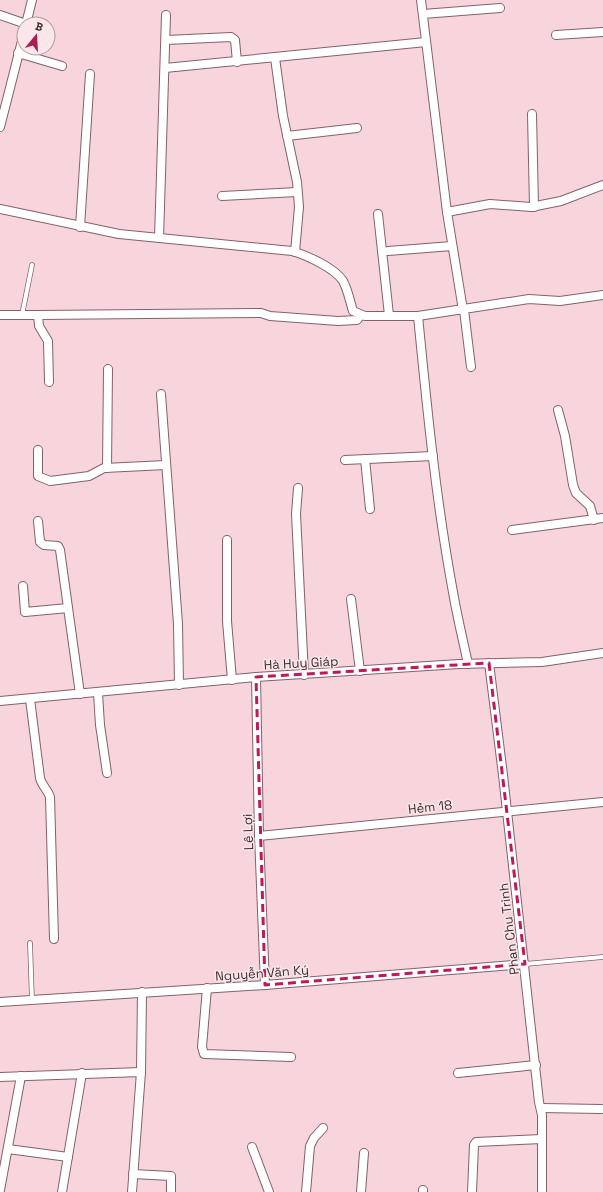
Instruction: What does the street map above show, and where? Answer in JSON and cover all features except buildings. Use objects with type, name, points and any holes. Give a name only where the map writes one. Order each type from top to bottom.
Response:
[{"type":"street","points":[[28,16],[32,0]]},
{"type":"street","points":[[421,0],[446,212],[464,310],[471,367]]},
{"type":"street","points":[[422,14],[500,8]]},
{"type":"street","points":[[159,238],[166,15]]},
{"type":"street","points":[[0,16],[16,21]]},
{"type":"street","points":[[556,35],[603,32]]},
{"type":"street","points":[[166,40],[231,37],[235,40],[236,62]]},
{"type":"street","points":[[165,68],[426,42]]},
{"type":"street","points":[[0,127],[17,56]]},
{"type":"street","points":[[28,56],[62,66]]},
{"type":"street","points":[[275,58],[297,192],[298,228],[296,252]]},
{"type":"street","points":[[80,227],[90,74]]},
{"type":"street","points":[[532,114],[534,207]]},
{"type":"street","points":[[287,136],[357,128]]},
{"type":"street","points":[[446,212],[490,204],[534,207],[561,200],[603,185]]},
{"type":"street","points":[[222,196],[297,192]]},
{"type":"street","points":[[0,209],[80,227],[159,238],[296,252],[309,256],[338,276],[343,282],[353,311],[360,316],[418,316],[529,299],[560,301],[603,294]]},
{"type":"street","points":[[378,214],[386,253],[389,315]]},
{"type":"street","points":[[386,253],[452,246]]},
{"type":"street","points":[[0,315],[261,313],[270,316],[338,321],[357,320],[360,316]]},
{"type":"street","points":[[38,315],[39,326],[48,341],[49,382]]},
{"type":"street","points":[[418,316],[433,456],[453,591],[468,664]]},
{"type":"street","points":[[107,468],[108,369]]},
{"type":"street","points":[[161,394],[178,624],[179,685]]},
{"type":"street","points":[[558,410],[565,436],[573,485],[576,493],[590,506],[594,520]]},
{"type":"street","points":[[38,450],[38,476],[46,480],[82,477],[107,468],[166,465]]},
{"type":"street","points":[[345,460],[433,456]]},
{"type":"street","points":[[365,459],[370,509]]},
{"type":"street","points":[[298,488],[296,514],[304,675]]},
{"type":"street","points":[[512,530],[603,518]]},
{"type":"street","points":[[38,521],[40,542],[44,545],[58,546],[60,550],[80,694]]},
{"type":"street","points":[[227,540],[227,621],[232,680]]},
{"type":"street","points":[[23,586],[25,612],[68,608]]},
{"type":"street","points":[[351,599],[360,671]]},
{"type":"street","name":"Hà Huy Giáp","points":[[0,701],[256,677],[468,664],[542,662],[603,653]]},
{"type":"street","name":"Phan Chu Trinh","points":[[488,663],[507,811],[541,1108],[542,1192]]},
{"type":"street","name":"Lê Lợi","points":[[256,677],[259,836],[265,985]]},
{"type":"street","points":[[98,693],[100,726],[107,773]]},
{"type":"street","points":[[30,699],[40,778],[42,786],[49,792],[50,797],[54,939]]},
{"type":"street","name":"Hẻm 18","points":[[259,836],[603,802]]},
{"type":"street","name":"Nguyễn Văn Ký","points":[[0,1002],[265,985],[525,964]]},
{"type":"street","points":[[207,988],[202,1047],[204,1054],[292,1057]]},
{"type":"street","points":[[132,1192],[141,1072],[142,992]]},
{"type":"street","points":[[458,1073],[536,1065]]},
{"type":"street","points":[[0,1077],[141,1072]]},
{"type":"street","points":[[62,1192],[82,1073]]},
{"type":"street","points":[[0,1190],[21,1076]]},
{"type":"street","points":[[541,1108],[601,1109]]},
{"type":"street","points":[[306,1192],[310,1146],[314,1138],[323,1128]]},
{"type":"street","points":[[472,1192],[474,1145],[476,1142],[542,1139]]},
{"type":"street","points":[[252,1147],[270,1192]]},
{"type":"street","points":[[8,1149],[68,1157]]},
{"type":"street","points":[[361,1192],[364,1153]]},
{"type":"street","points":[[134,1174],[171,1176],[171,1192]]},
{"type":"lane","points":[[22,315],[32,265]]},
{"type":"lane","points":[[30,943],[32,1001]]},
{"type":"lane","points":[[525,964],[603,958]]},
{"type":"highlighted area","points":[[489,663],[525,964],[265,985],[256,677]]}]
